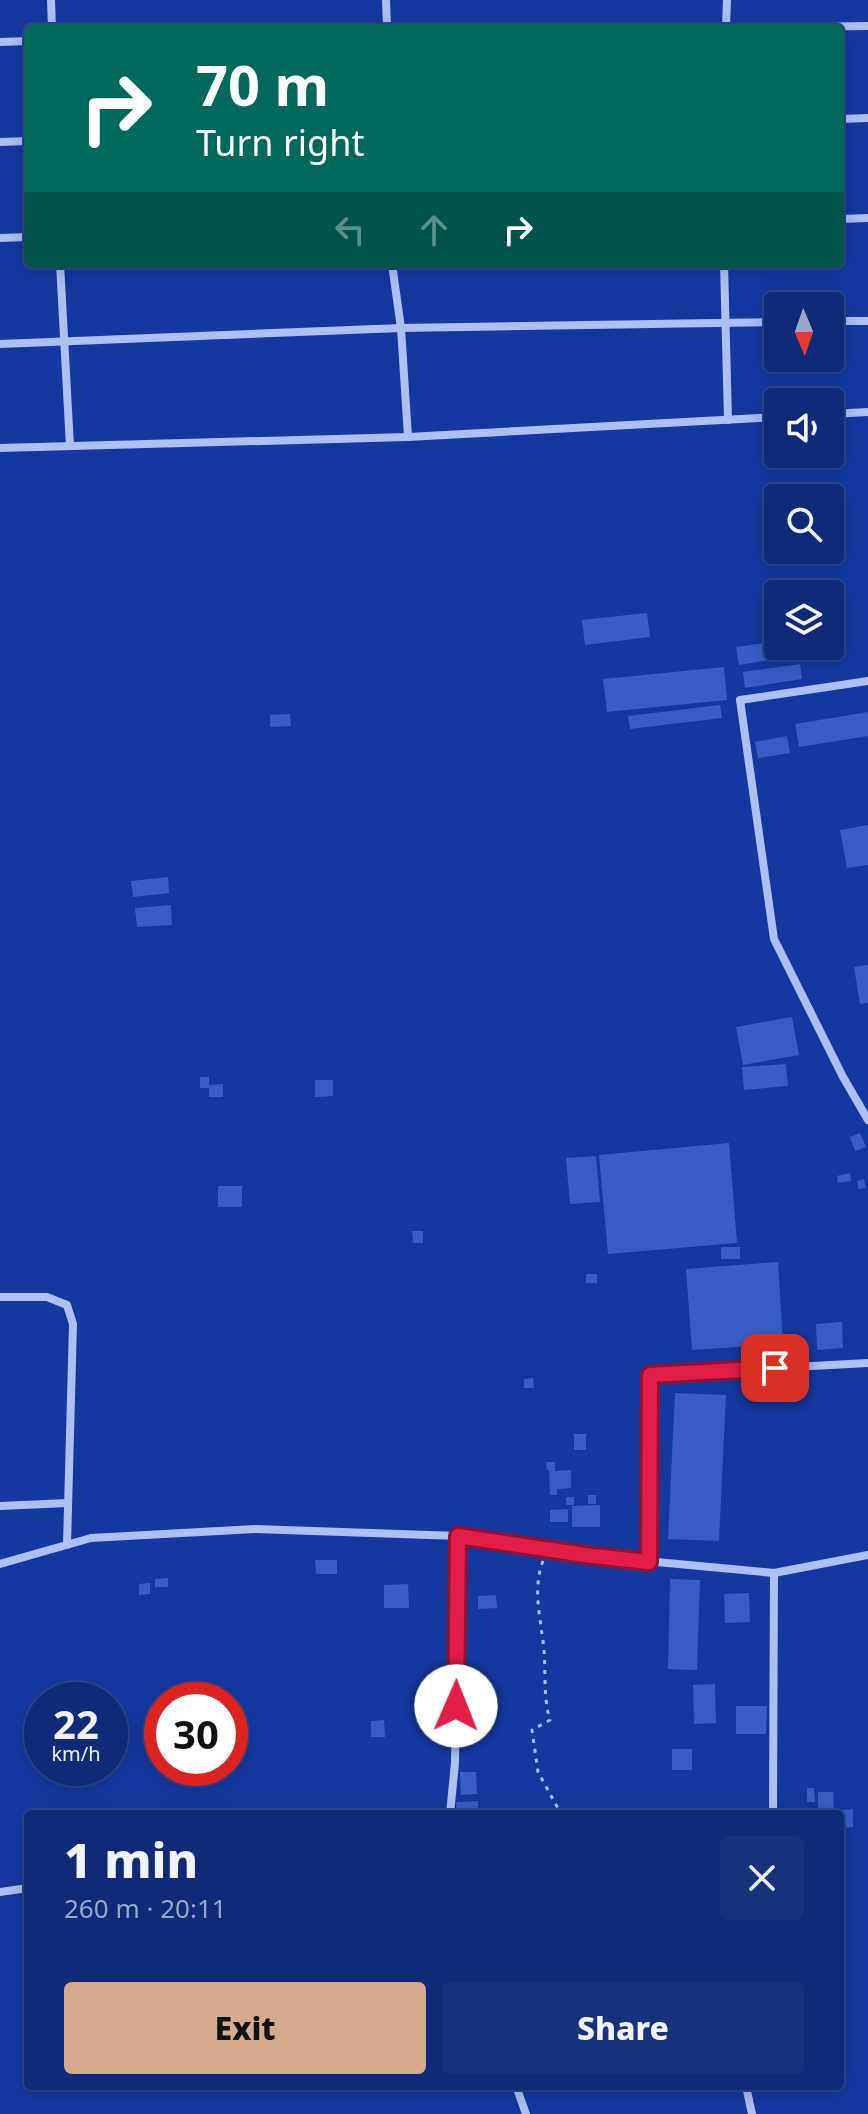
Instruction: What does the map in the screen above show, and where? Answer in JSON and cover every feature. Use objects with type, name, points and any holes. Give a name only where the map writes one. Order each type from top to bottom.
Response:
[{"type":"street","points":[[51,0],[52,24]]},
{"type":"street","points":[[386,0],[387,24]]},
{"type":"street","points":[[727,0],[727,24]]},
{"type":"street","points":[[844,26],[868,26]]},
{"type":"street","points":[[0,42],[24,41]]},
{"type":"street","points":[[844,119],[868,118]]},
{"type":"street","points":[[0,142],[24,141]]},
{"type":"street","points":[[844,219],[868,218]]},
{"type":"street","points":[[0,238],[24,237]]},
{"type":"street","points":[[60,268],[70,446]]},
{"type":"street","points":[[393,268],[401,328],[408,437]]},
{"type":"street","points":[[724,268],[728,420]]},
{"type":"street","points":[[844,321],[868,321]]},
{"type":"street","points":[[0,344],[401,328],[764,322]]},
{"type":"street","points":[[844,413],[868,412]]},
{"type":"street","points":[[0,448],[408,437],[764,418]]},
{"type":"street","points":[[868,681],[740,700],[774,939],[868,1120]]},
{"type":"street","points":[[0,1297],[47,1297],[67,1305],[73,1324],[67,1545]]},
{"type":"street","points":[[649,1562],[650,1375],[868,1363]]},
{"type":"street","points":[[0,1506],[68,1503]]},
{"type":"street","points":[[0,1564],[91,1538],[255,1529],[458,1536],[649,1562],[774,1573],[868,1555]]},
{"type":"street","points":[[450,1810],[455,1763],[458,1536]]},
{"type":"street","points":[[773,1810],[774,1573]]},
{"type":"street","points":[[0,1892],[24,1889]]},
{"type":"street","points":[[517,2090],[526,2114]]},
{"type":"street","points":[[747,2090],[752,2114]]},
{"type":"path","points":[[548,1550],[539,1572],[537,1600],[544,1649],[546,1708],[550,1720],[532,1730],[538,1772],[559,1810]]},
{"type":"building","points":[[647,613],[650,637],[585,645],[582,620]]},
{"type":"building","points":[[764,643],[764,660],[771,660],[739,665],[736,647]]},
{"type":"building","points":[[800,664],[802,679],[745,688],[743,672]]},
{"type":"building","points":[[724,667],[727,700],[607,712],[603,679]]},
{"type":"building","points":[[720,705],[722,718],[630,729],[628,716]]},
{"type":"building","points":[[868,712],[868,736],[799,747],[795,724]]},
{"type":"building","points":[[290,714],[291,726],[270,727],[270,715]]},
{"type":"building","points":[[787,736],[790,753],[758,758],[755,742]]},
{"type":"building","points":[[868,825],[868,865],[847,868],[840,830]]},
{"type":"building","points":[[168,877],[169,893],[133,897],[131,881]]},
{"type":"building","points":[[171,905],[172,925],[137,927],[135,908]]},
{"type":"building","points":[[868,965],[868,1003],[860,1004],[854,967]]},
{"type":"building","points":[[792,1017],[799,1055],[743,1065],[736,1027]]},
{"type":"building","points":[[786,1064],[788,1086],[744,1090],[742,1067]]},
{"type":"building","points":[[200,1077],[209,1077],[209,1085],[223,1084],[223,1097],[209,1097],[209,1088],[200,1088]]},
{"type":"building","points":[[315,1080],[333,1080],[333,1096],[315,1097]]},
{"type":"building","points":[[860,1133],[866,1147],[855,1151],[850,1137]]},
{"type":"building","points":[[729,1143],[737,1243],[608,1254],[599,1155]]},
{"type":"building","points":[[596,1156],[600,1202],[570,1204],[566,1158]]},
{"type":"building","points":[[850,1173],[851,1181],[838,1183],[837,1176]]},
{"type":"building","points":[[864,1179],[866,1188],[858,1189],[857,1181]]},
{"type":"building","points":[[218,1186],[242,1186],[242,1207],[218,1207]]},
{"type":"building","points":[[412,1231],[423,1231],[423,1243],[413,1243]]},
{"type":"building","points":[[721,1247],[740,1247],[740,1259],[721,1259]]},
{"type":"building","points":[[778,1262],[783,1344],[692,1350],[686,1269]]},
{"type":"building","points":[[586,1274],[597,1274],[597,1283],[586,1283]]},
{"type":"building","points":[[842,1322],[843,1348],[817,1350],[816,1324]]},
{"type":"building","points":[[533,1378],[534,1388],[524,1388],[524,1379]]},
{"type":"building","points":[[675,1393],[726,1395],[719,1541],[668,1539]]},
{"type":"building","points":[[574,1434],[586,1434],[586,1450],[574,1450]]},
{"type":"building","points":[[546,1462],[555,1462],[555,1471],[571,1470],[571,1488],[557,1489],[557,1495],[550,1495]]},
{"type":"building","points":[[588,1495],[596,1495],[596,1504],[588,1504]]},
{"type":"building","points":[[566,1497],[574,1497],[574,1505],[566,1505]]},
{"type":"building","points":[[600,1505],[600,1527],[572,1527],[572,1506]]},
{"type":"building","points":[[568,1509],[568,1522],[550,1522],[550,1510]]},
{"type":"building","points":[[315,1560],[337,1560],[337,1574],[316,1574]]},
{"type":"building","points":[[168,1578],[168,1587],[155,1587],[155,1579]]},
{"type":"building","points":[[670,1579],[700,1580],[697,1670],[668,1669]]},
{"type":"building","points":[[150,1583],[150,1594],[139,1595],[139,1584]]},
{"type":"building","points":[[408,1584],[409,1608],[384,1608],[384,1585]]},
{"type":"building","points":[[749,1593],[750,1622],[725,1623],[724,1594]]},
{"type":"building","points":[[496,1595],[497,1608],[478,1609],[478,1596]]},
{"type":"building","points":[[715,1684],[716,1723],[694,1724],[693,1685]]},
{"type":"building","points":[[736,1706],[767,1706],[766,1734],[736,1734]]},
{"type":"building","points":[[384,1720],[385,1737],[371,1737],[371,1721]]},
{"type":"building","points":[[672,1749],[692,1749],[692,1770],[672,1770]]},
{"type":"building","points":[[460,1772],[476,1772],[477,1794],[461,1795]]},
{"type":"building","points":[[807,1788],[814,1788],[815,1802],[807,1802]]},
{"type":"building","points":[[818,1792],[833,1792],[834,1810],[818,1810]]},
{"type":"building","points":[[478,1801],[478,1810],[457,1810],[456,1802]]},
{"type":"building","points":[[853,1809],[853,1827],[844,1828],[844,1810],[841,1810]]},
{"type":"route","points":[[456,1706],[458,1536],[649,1562],[650,1375],[775,1368]]}]
